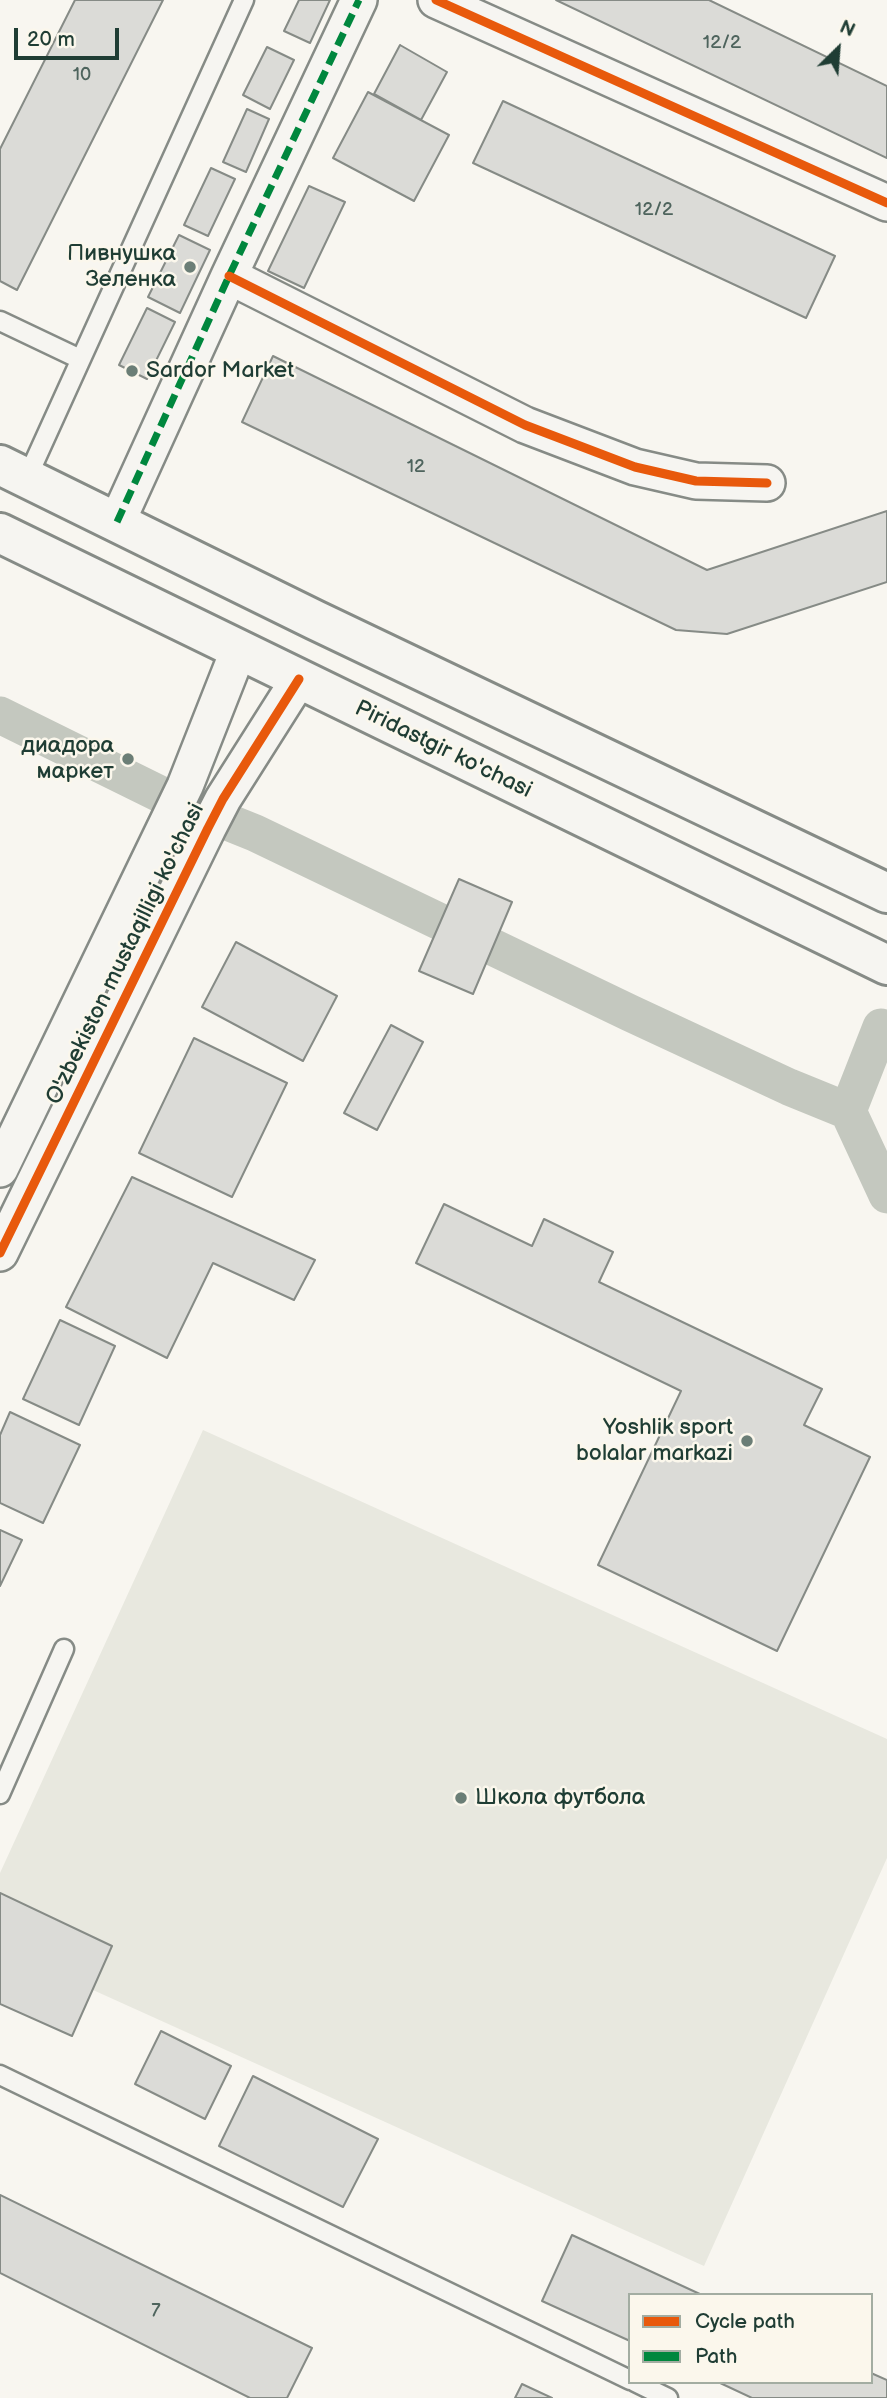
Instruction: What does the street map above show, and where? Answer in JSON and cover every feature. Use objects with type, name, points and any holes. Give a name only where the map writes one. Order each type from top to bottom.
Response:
[{"type":"main road","points":[[13,472],[315,620],[887,893]]},
{"type":"main road","name":"Piridastgir ko'chasi","points":[[0,533],[887,965]]},
{"type":"street","points":[[117,522],[229,275],[359,0]]},
{"type":"street","points":[[436,0],[887,203]]},
{"type":"street","points":[[229,275],[525,425],[635,467],[696,481],[767,483]]},
{"type":"street","name":"O'zbekiston mustaqilligi ko'chasi","points":[[0,1169],[178,800],[239,649]]},
{"type":"street","name":"O'zbekiston mustaqilligi ko'chasi","points":[[0,1253],[216,813],[299,679]]},
{"type":"lane","points":[[13,472],[80,359],[244,0]]},
{"type":"lane","points":[[0,321],[80,359]]},
{"type":"lane","points":[[0,1794],[64,1649]]},
{"type":"lane","points":[[0,2075],[628,2378]]},
{"type":"lane","points":[[639,2384],[668,2398]]},
{"type":"shaded area","name":"Школа футбола","points":[[203,1430],[887,1739],[887,1858],[704,2266],[93,1990],[112,1946],[0,1893],[0,1873]]},
{"type":"building","points":[[75,0],[163,0],[17,290],[0,281],[0,149]]},
{"type":"building","points":[[299,0],[330,0],[310,43],[284,31]]},
{"type":"building","points":[[556,0],[709,0],[887,86],[887,158]]},
{"type":"building","points":[[400,45],[447,72],[421,120],[374,94]]},
{"type":"building","points":[[267,47],[294,60],[270,109],[243,95]]},
{"type":"building","points":[[368,92],[449,135],[414,201],[333,158]]},
{"type":"building","points":[[503,101],[835,256],[806,318],[473,163]]},
{"type":"building","points":[[247,109],[269,119],[246,172],[223,162]]},
{"type":"building","points":[[211,168],[235,179],[208,236],[184,225]]},
{"type":"building","points":[[309,186],[345,202],[304,288],[268,271]]},
{"type":"building","points":[[179,235],[210,250],[180,313],[148,297]]},
{"type":"building","points":[[147,308],[175,322],[147,379],[119,365]]},
{"type":"building","points":[[273,356],[707,570],[887,511],[887,582],[727,634],[676,630],[242,422]]},
{"type":"building","points":[[459,879],[512,902],[473,994],[419,971]]},
{"type":"building","points":[[236,942],[337,996],[303,1061],[202,1007]]},
{"type":"building","points":[[391,1025],[423,1042],[377,1130],[344,1113]]},
{"type":"building","points":[[194,1038],[287,1083],[232,1197],[139,1153]]},
{"type":"building","points":[[132,1177],[315,1260],[294,1300],[213,1263],[167,1358],[66,1307]]},
{"type":"building","name":"Yoshlik sport bolalar markazi","points":[[444,1204],[532,1246],[544,1219],[613,1252],[599,1282],[822,1389],[804,1425],[870,1457],[777,1651],[598,1565],[681,1391],[416,1263]]},
{"type":"building","points":[[60,1320],[115,1346],[79,1425],[23,1399]]},
{"type":"building","points":[[10,1412],[80,1445],[43,1523],[0,1503],[0,1435]]},
{"type":"building","points":[[0,1530],[22,1540],[0,1586]]},
{"type":"building","points":[[0,1893],[112,1946],[72,2036],[0,2004]]},
{"type":"building","points":[[161,2031],[231,2066],[205,2119],[135,2084]]},
{"type":"building","points":[[253,2076],[378,2139],[343,2207],[219,2146]]},
{"type":"building","points":[[0,2195],[312,2348],[287,2398],[250,2398],[0,2273]]},
{"type":"building","points":[[572,2235],[698,2293],[628,2293],[628,2340],[542,2301]]},
{"type":"building","points":[[873,2374],[887,2380],[887,2398],[752,2398],[722,2384],[873,2384]]},
{"type":"building","points":[[522,2384],[552,2398],[515,2398]]},
{"type":"waterway","points":[[0,715],[168,798],[255,833],[630,1013],[789,1087],[848,1111]]},
{"type":"waterway","points":[[881,1027],[848,1111],[887,1195]]},
{"type":"marked path","points":[[117,522],[359,0]]},
{"type":"cycle path","points":[[436,0],[887,203]]},
{"type":"cycle path","points":[[229,276],[525,425],[635,467],[696,481],[767,483]]},
{"type":"cycle path","points":[[0,1253],[223,799],[299,679]]},
{"type":"place","name":"Пивнушка Зеленка","points":[[190,267]]},
{"type":"place","name":"Sardor Market","points":[[132,371]]},
{"type":"place","name":"диадора маркет","points":[[128,759]]},
{"type":"place","name":"Yoshlik sport bolalar markazi","points":[[747,1441]]},
{"type":"place","name":"Школа футбола","points":[[461,1798]]}]
